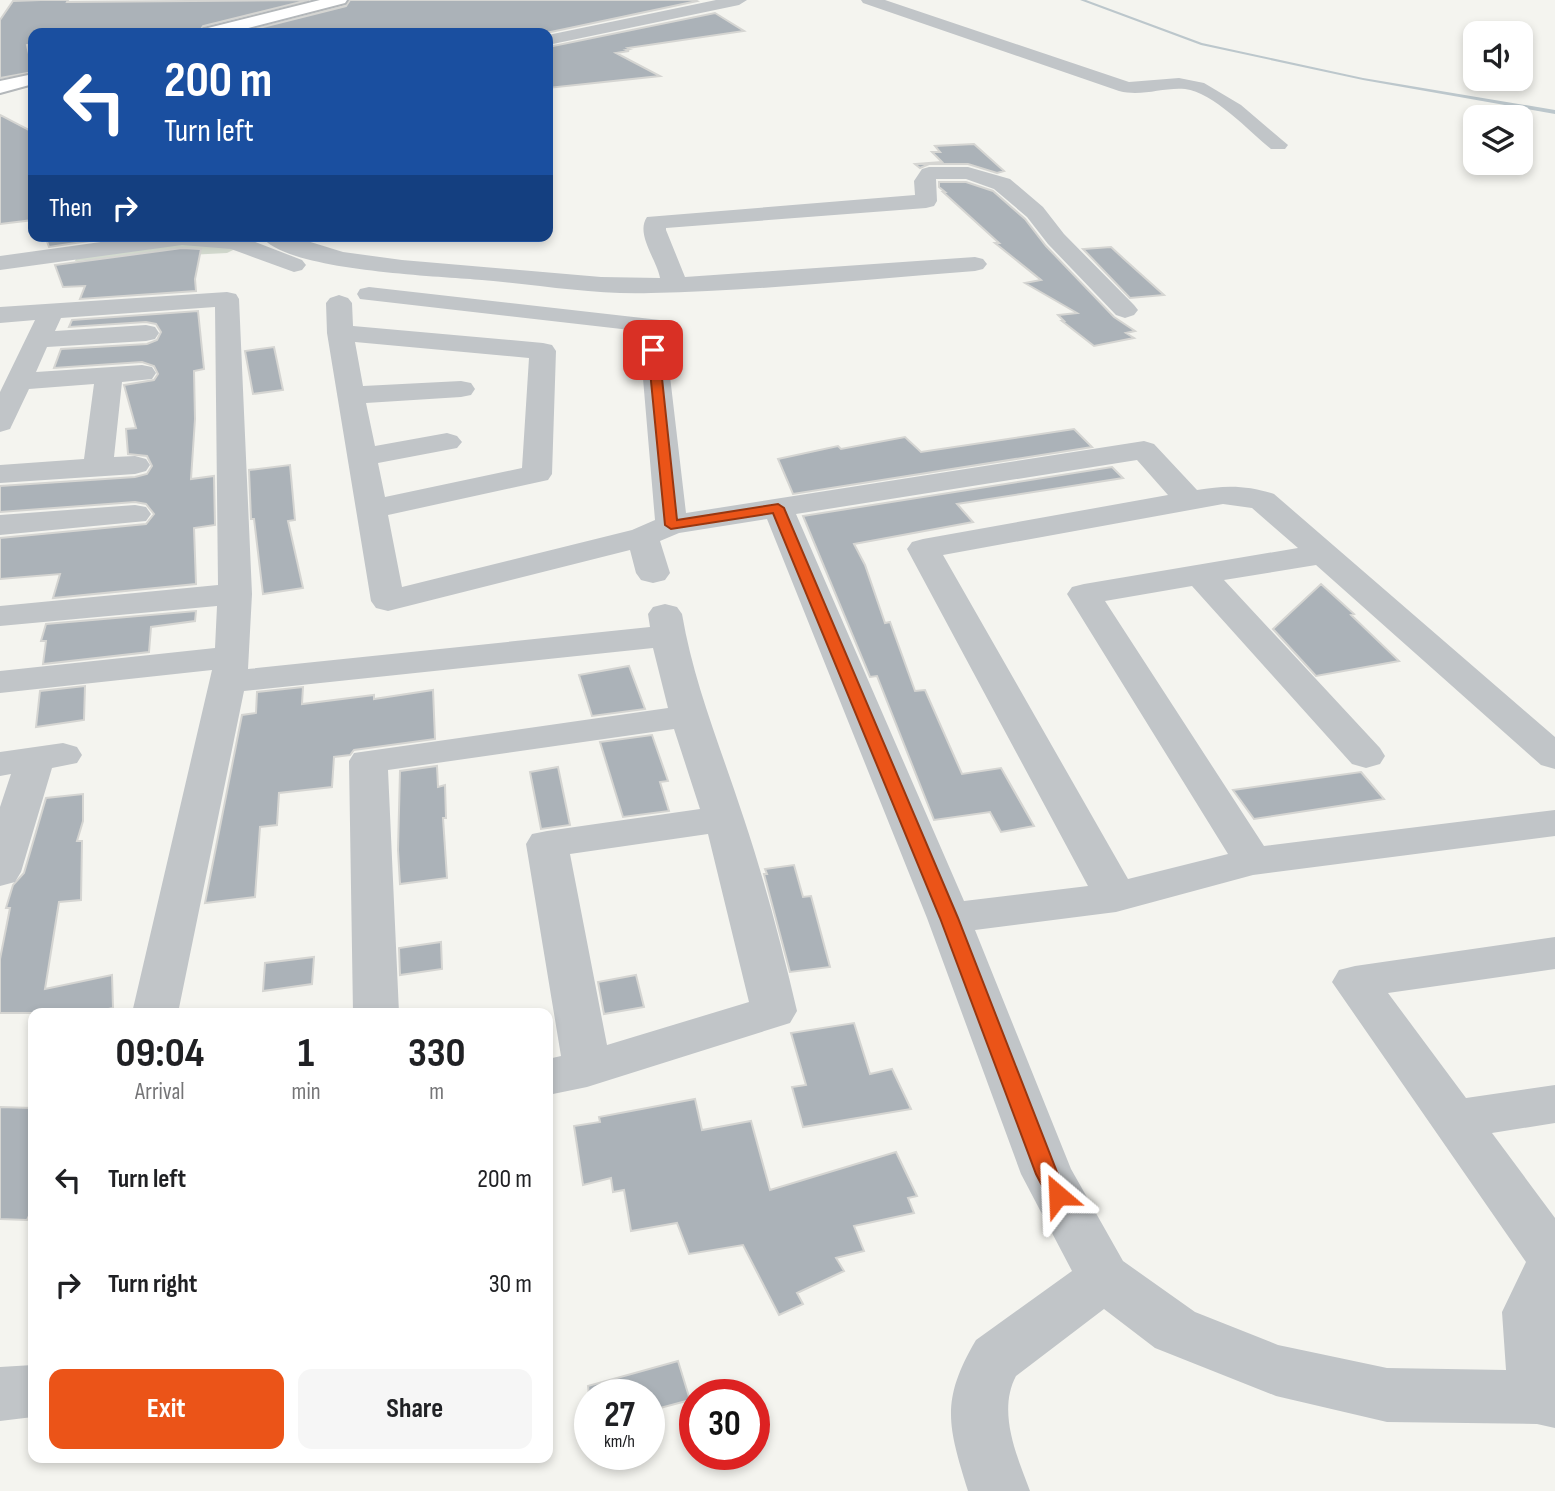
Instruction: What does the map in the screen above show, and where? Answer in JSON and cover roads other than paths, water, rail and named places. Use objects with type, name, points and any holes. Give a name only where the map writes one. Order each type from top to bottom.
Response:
[{"type":"highway","points":[[230,28],[339,0]]},
{"type":"highway","points":[[0,88],[28,80]]},
{"type":"street","points":[[553,39],[740,0]]},
{"type":"street","points":[[869,0],[1126,87],[1178,84],[1199,86],[1278,145]]},
{"type":"street","points":[[673,285],[670,267],[654,232],[654,222],[926,201],[925,181],[929,173],[950,172],[979,175],[1002,184],[1035,212],[1056,239],[1125,310]]},
{"type":"street","points":[[0,262],[152,242]]},
{"type":"street","points":[[235,242],[267,244],[314,255],[381,263],[590,283],[673,285],[975,264]]},
{"type":"street","points":[[0,271],[267,244],[352,302],[369,294],[651,325],[657,531],[653,573]]},
{"type":"street","points":[[340,294],[340,333],[388,601],[528,579],[657,531],[778,508],[1144,450],[1191,502]]},
{"type":"street","points":[[44,326],[227,299],[235,594],[233,645],[156,1008]]},
{"type":"street","points":[[0,315],[44,326],[146,333]]},
{"type":"street","points":[[0,423],[44,326]]},
{"type":"street","points":[[340,333],[543,352],[537,474],[372,509]]},
{"type":"street","points":[[19,381],[142,373]]},
{"type":"street","points":[[98,467],[109,375]]},
{"type":"street","points":[[353,395],[461,389]]},
{"type":"street","points":[[364,457],[447,442]]},
{"type":"street","points":[[0,474],[135,465]]},
{"type":"street","points":[[1116,898],[923,549],[1223,495],[1249,496],[1263,501],[1555,758]]},
{"type":"street","points":[[778,508],[949,918],[1047,1174],[1104,1278],[1175,1330],[1276,1370],[1387,1395],[1546,1399],[1530,1312],[1554,1257],[1355,982],[1555,953]]},
{"type":"street","points":[[0,525],[135,514]]},
{"type":"street","points":[[1253,861],[1084,594],[1321,554]]},
{"type":"street","points":[[1199,573],[1366,756]]},
{"type":"street","points":[[0,616],[235,594]]},
{"type":"street","points":[[0,682],[229,669],[666,625],[688,716],[724,819],[774,1012],[567,1073],[547,844],[724,819]]},
{"type":"street","points":[[376,1008],[368,761],[688,716]]},
{"type":"street","points":[[1,865],[33,760]]},
{"type":"street","points":[[949,918],[1116,898],[1253,861],[1555,823]]},
{"type":"street","points":[[1455,1119],[1555,1104]]},
{"type":"street","points":[[999,1491],[979,1427],[978,1396],[985,1374],[996,1358],[1104,1278]]},
{"type":"street","points":[[0,1394],[28,1391]]},
{"type":"waterway","points":[[1082,0],[1201,44],[1363,79],[1555,112]]}]
